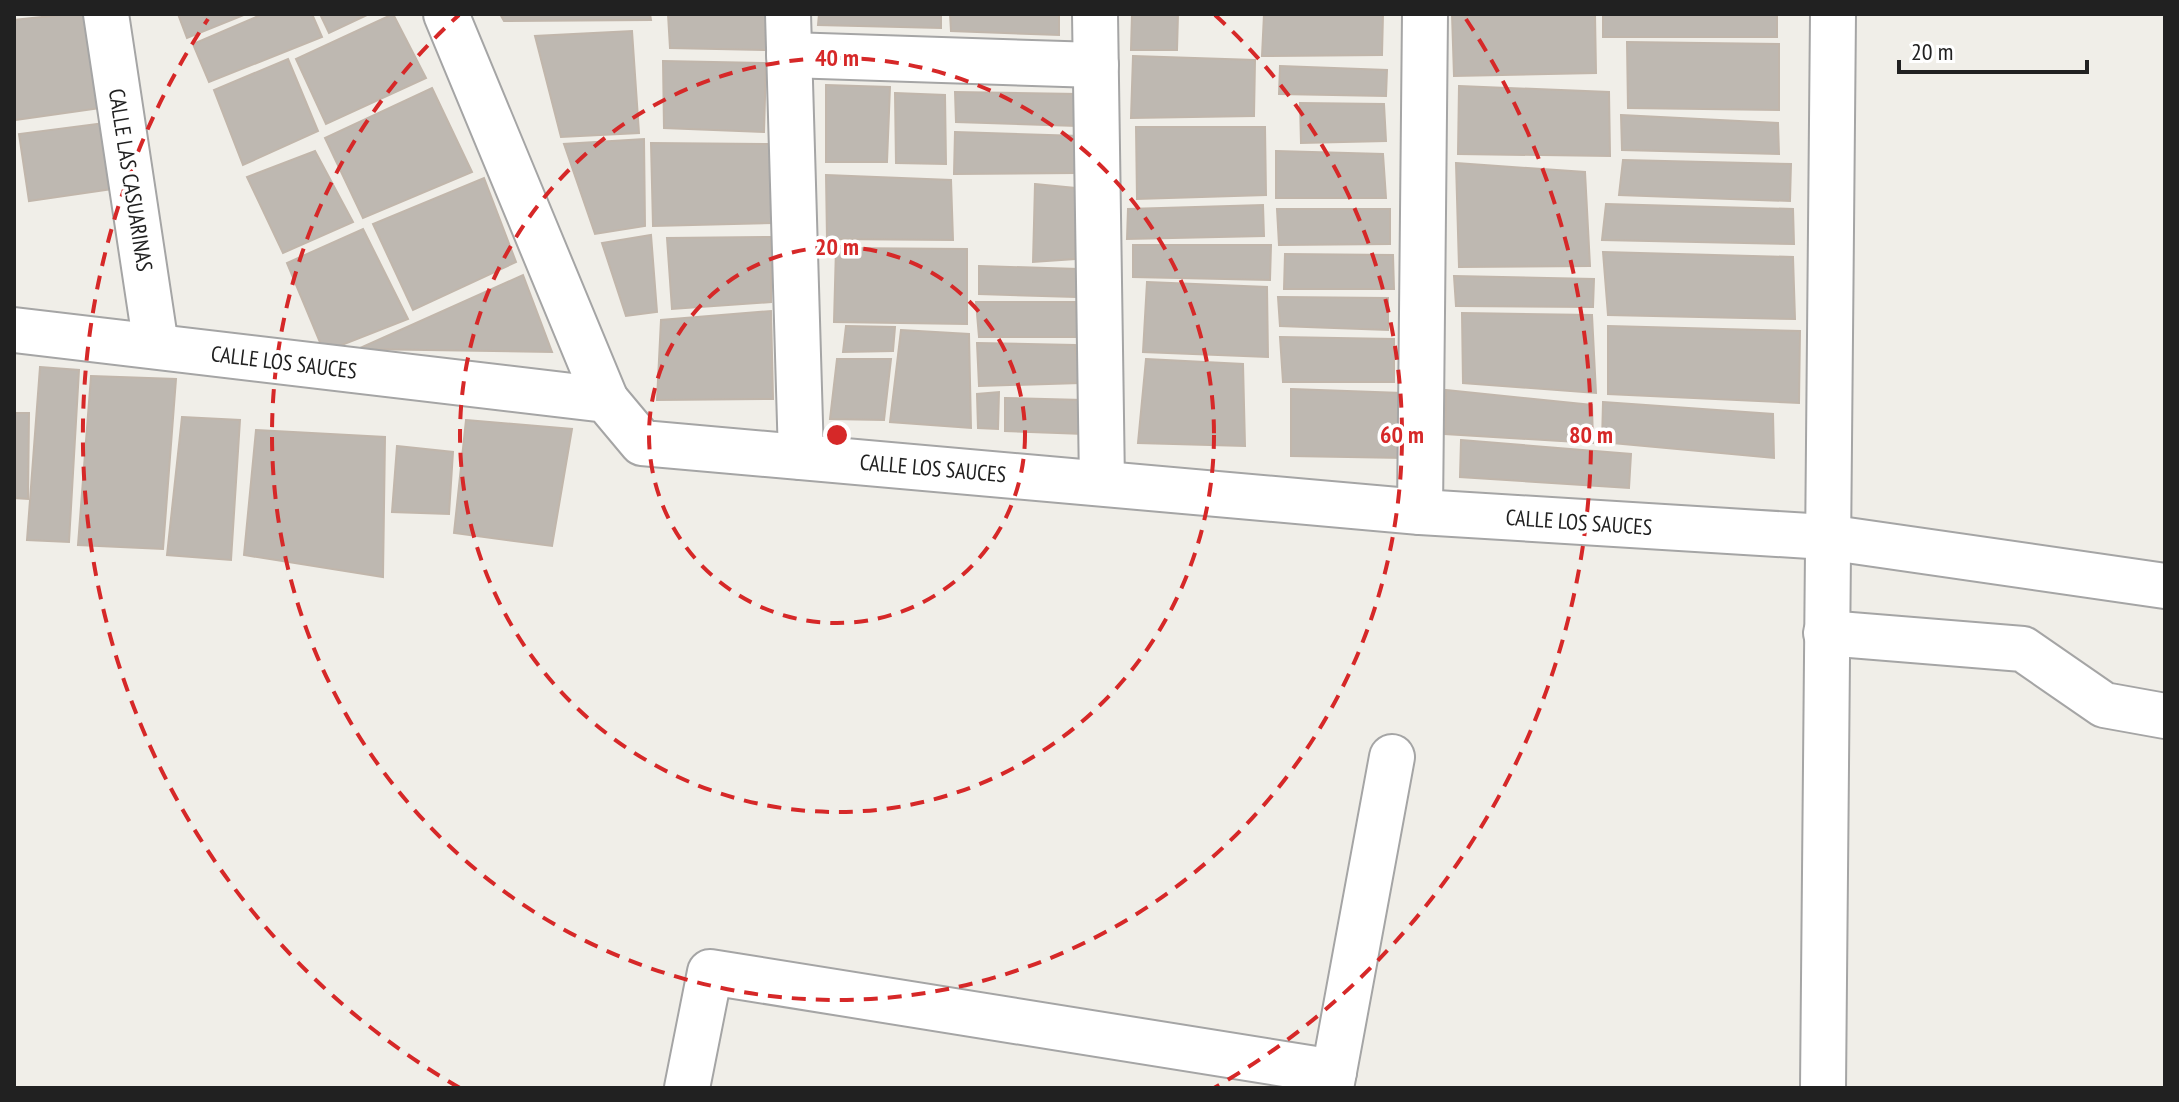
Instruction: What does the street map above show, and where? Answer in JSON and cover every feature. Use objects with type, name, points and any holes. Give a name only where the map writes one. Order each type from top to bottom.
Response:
[{"type":"street","name":"CALLE LAS CASUARINAS","points":[[106,14],[156,346]]},
{"type":"street","points":[[446,14],[606,400]]},
{"type":"street","points":[[1095,14],[1102,483]]},
{"type":"street","points":[[1420,512],[1425,14]]},
{"type":"street","points":[[1823,1088],[1833,14]]},
{"type":"street","points":[[801,457],[788,34],[1096,65]]},
{"type":"street","name":"CALLE LOS SAUCES","points":[[14,330],[606,400],[642,443],[1420,512],[1826,537],[2165,586]]},
{"type":"street","points":[[1826,633],[2023,649],[2104,705],[2165,716]]},
{"type":"street","points":[[687,1088],[710,972],[1332,1080],[1392,757]]},
{"type":"building","points":[[87,14],[101,108],[15,120],[14,20]]},
{"type":"building","points":[[178,14],[246,14],[187,38]]},
{"type":"building","points":[[263,14],[312,14],[322,37],[209,82],[193,44]]},
{"type":"building","points":[[320,14],[369,14],[329,33]]},
{"type":"building","points":[[393,14],[426,78],[326,124],[296,59]]},
{"type":"building","points":[[500,14],[650,14],[651,20],[504,21]]},
{"type":"building","points":[[668,14],[765,14],[766,50],[670,48]]},
{"type":"building","points":[[819,14],[941,14],[941,28],[818,25]]},
{"type":"building","points":[[950,14],[1059,14],[1059,35],[951,31]]},
{"type":"building","points":[[1132,14],[1178,14],[1177,50],[1131,50]]},
{"type":"building","points":[[1264,14],[1383,14],[1382,55],[1262,56]]},
{"type":"building","points":[[1452,14],[1595,14],[1596,73],[1454,76]]},
{"type":"building","points":[[1603,14],[1777,14],[1777,37],[1603,37]]},
{"type":"building","points":[[632,31],[639,133],[561,137],[535,36]]},
{"type":"building","points":[[1627,42],[1779,44],[1779,110],[1628,108]]},
{"type":"building","points":[[1133,56],[1255,60],[1254,116],[1131,118]]},
{"type":"building","points":[[288,59],[318,131],[243,165],[214,90]]},
{"type":"building","points":[[663,61],[766,63],[764,132],[664,128]]},
{"type":"building","points":[[1280,66],[1387,70],[1386,96],[1279,94]]},
{"type":"building","points":[[826,85],[890,87],[887,162],[826,162]]},
{"type":"building","points":[[1459,86],[1609,92],[1610,156],[1458,154]]},
{"type":"building","points":[[432,88],[472,172],[363,218],[325,138]]},
{"type":"building","points":[[955,92],[1078,94],[1077,126],[956,122]]},
{"type":"building","points":[[895,93],[945,95],[946,164],[896,163]]},
{"type":"building","points":[[1300,103],[1384,104],[1386,141],[1301,143]]},
{"type":"building","points":[[1621,115],[1778,123],[1779,154],[1622,150]]},
{"type":"building","points":[[104,123],[113,189],[29,201],[19,134]]},
{"type":"building","points":[[1136,127],[1265,127],[1266,195],[1137,199]]},
{"type":"building","points":[[955,132],[1080,136],[1076,173],[954,174]]},
{"type":"building","points":[[644,139],[645,226],[595,234],[564,144]]},
{"type":"building","points":[[651,143],[772,144],[772,223],[653,226]]},
{"type":"building","points":[[315,151],[353,222],[283,253],[247,177]]},
{"type":"building","points":[[1276,151],[1383,154],[1386,198],[1276,198]]},
{"type":"building","points":[[1623,160],[1791,164],[1790,201],[1619,195]]},
{"type":"building","points":[[1456,163],[1585,172],[1590,266],[1459,267]]},
{"type":"building","points":[[826,175],[951,180],[953,240],[827,239]]},
{"type":"building","points":[[484,178],[516,262],[413,310],[373,224]]},
{"type":"building","points":[[1035,184],[1075,188],[1075,259],[1033,262]]},
{"type":"building","points":[[1606,204],[1793,209],[1794,244],[1602,240]]},
{"type":"building","points":[[1263,205],[1264,236],[1127,239],[1128,209]]},
{"type":"building","points":[[1277,209],[1390,209],[1390,244],[1279,245]]},
{"type":"building","points":[[363,229],[408,319],[324,352],[287,263]]},
{"type":"building","points":[[651,235],[657,312],[626,316],[602,243]]},
{"type":"building","points":[[771,237],[771,302],[672,309],[667,238]]},
{"type":"building","points":[[1133,245],[1271,245],[1270,280],[1133,277]]},
{"type":"building","points":[[836,248],[967,249],[967,324],[834,322]]},
{"type":"building","points":[[1603,252],[1793,257],[1795,319],[1608,315]]},
{"type":"building","points":[[1285,254],[1393,255],[1394,289],[1284,289]]},
{"type":"building","points":[[979,266],[1078,269],[1076,297],[979,294]]},
{"type":"building","points":[[523,275],[552,352],[358,349]]},
{"type":"building","points":[[1454,276],[1594,279],[1593,307],[1456,306]]},
{"type":"building","points":[[1147,282],[1267,287],[1268,357],[1143,352]]},
{"type":"building","points":[[1278,297],[1388,298],[1388,330],[1280,326]]},
{"type":"building","points":[[976,302],[1075,302],[1079,337],[979,337]]},
{"type":"building","points":[[771,311],[773,399],[657,400],[661,320]]},
{"type":"building","points":[[1462,313],[1592,315],[1596,393],[1463,383]]},
{"type":"building","points":[[846,326],[895,327],[893,351],[843,352]]},
{"type":"building","points":[[1608,326],[1800,331],[1799,403],[1608,394]]},
{"type":"building","points":[[901,330],[969,334],[971,428],[890,422]]},
{"type":"building","points":[[1280,337],[1394,339],[1394,382],[1283,382]]},
{"type":"building","points":[[977,343],[1075,345],[1080,383],[979,386]]},
{"type":"building","points":[[837,359],[891,359],[884,420],[830,419]]},
{"type":"building","points":[[1146,359],[1243,364],[1245,446],[1138,443]]},
{"type":"building","points":[[40,367],[79,370],[69,542],[27,540]]},
{"type":"building","points":[[91,376],[176,379],[163,549],[78,545]]},
{"type":"building","points":[[1291,389],[1402,393],[1404,458],[1291,456]]},
{"type":"building","points":[[1446,390],[1592,405],[1593,443],[1445,434]]},
{"type":"building","points":[[999,392],[998,429],[978,428],[977,394]]},
{"type":"building","points":[[1005,398],[1083,400],[1084,434],[1005,431]]},
{"type":"building","points":[[1603,402],[1773,414],[1774,458],[1602,442]]},
{"type":"building","points":[[14,413],[29,413],[28,499],[14,498]]},
{"type":"building","points":[[182,417],[240,420],[231,560],[167,555]]},
{"type":"building","points":[[466,420],[572,429],[552,546],[454,533]]},
{"type":"building","points":[[256,430],[385,437],[383,577],[244,555]]},
{"type":"building","points":[[1461,440],[1631,454],[1629,488],[1460,477]]},
{"type":"building","points":[[397,446],[453,452],[449,514],[392,512]]}]
